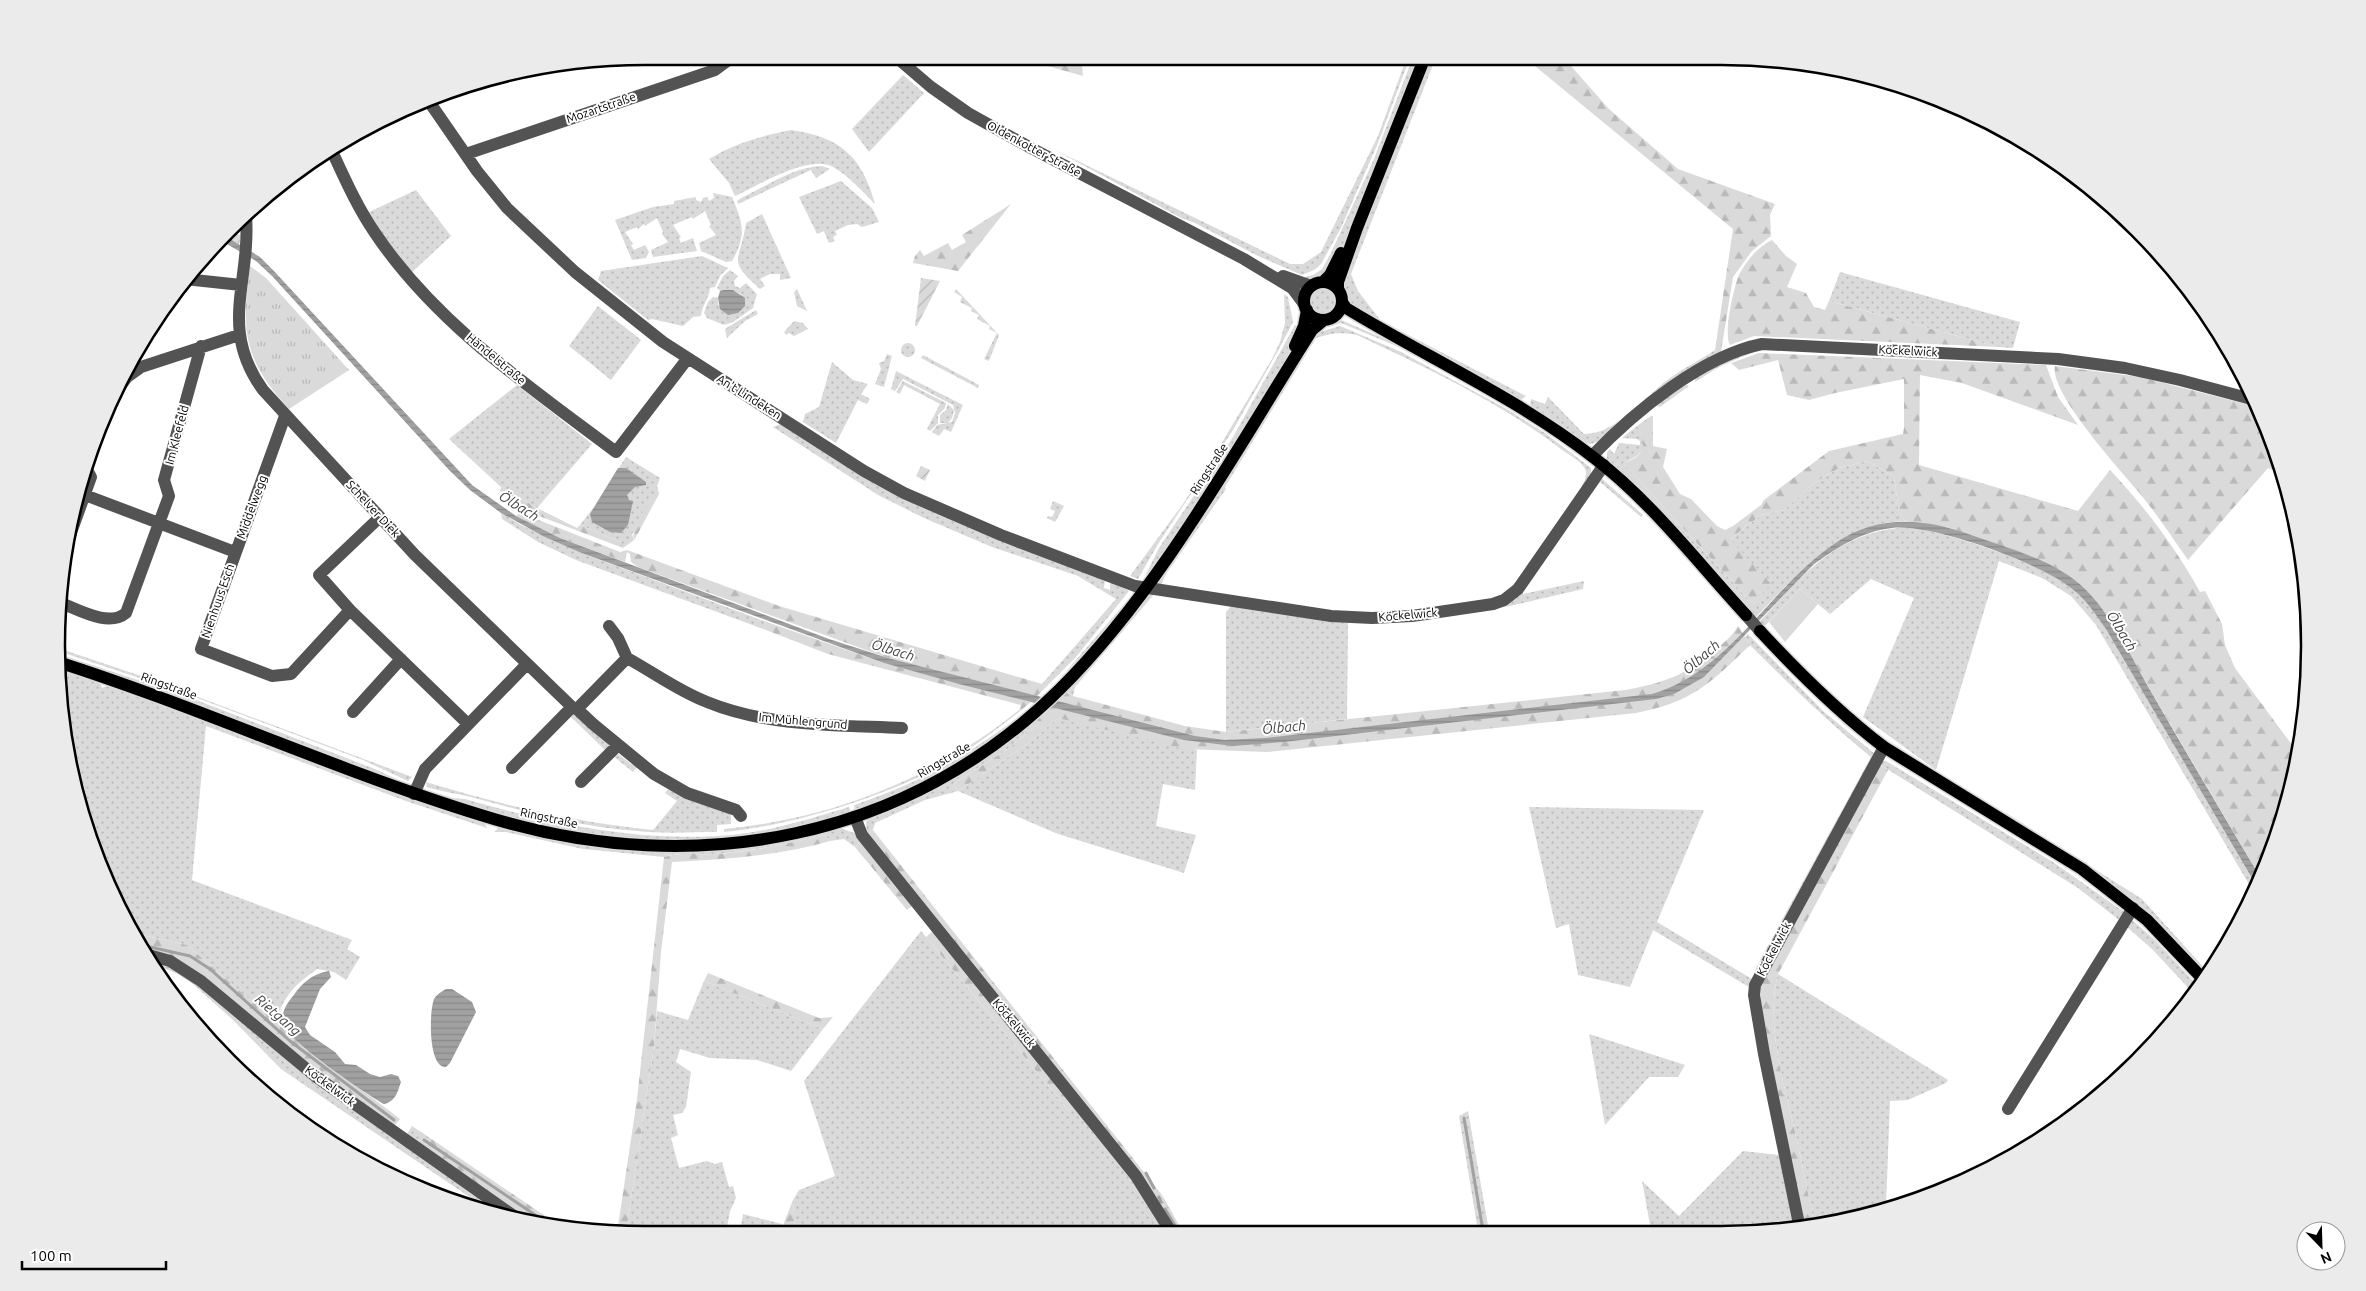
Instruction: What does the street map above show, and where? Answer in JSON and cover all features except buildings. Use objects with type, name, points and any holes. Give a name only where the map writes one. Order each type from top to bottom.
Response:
[{"type":"main road","points":[[1421,65],[1338,282],[1342,302],[1346,308],[1401,341],[1475,380],[1538,418],[1604,465],[1646,506],[1746,615]]},
{"type":"main road","points":[[1368,202],[1330,276],[1324,281],[1311,286],[1305,294],[1305,307],[1314,318],[1330,318],[1401,341]]},
{"type":"main road","points":[[1324,281],[1338,289]]},
{"type":"main road","points":[[1330,318],[1342,302]]},
{"type":"main road","name":"Ringstraße","points":[[1282,378],[1304,326],[1305,307]]},
{"type":"main road","name":"Ringstraße","points":[[66,665],[182,705],[414,794],[496,820],[542,832],[635,846],[697,847],[761,841],[817,829],[880,808],[946,777],[976,759],[1031,716],[1060,689],[1105,638],[1145,587],[1227,468],[1312,330],[1330,318]]},
{"type":"main road","points":[[1760,631],[1819,693],[1853,724],[1884,747],[2082,869],[2133,908],[2166,939],[2199,974]]},
{"type":"street","name":"Mozartstraße","points":[[466,154],[715,70],[722,65]]},
{"type":"street","name":"Oldenkotter Straße","points":[[906,65],[931,86],[975,117],[1244,259]]},
{"type":"street","name":"An't Lindeken","points":[[432,106],[506,208],[547,248],[644,328],[688,358],[864,471],[904,493],[1001,535],[1136,586],[1145,587]]},
{"type":"street","name":"Händelstraße","points":[[334,156],[350,191],[374,233],[406,274],[444,314],[511,372],[616,452],[688,358]]},
{"type":"street","name":"Schelver Diek","points":[[246,225],[247,244],[240,285],[239,335],[243,353],[255,378],[285,416],[426,565],[574,708],[654,774],[687,793],[736,810],[741,816]]},
{"type":"street","points":[[1244,259],[1311,286]]},
{"type":"street","points":[[1244,259],[1292,288],[1305,307]]},
{"type":"street","points":[[195,280],[240,285]]},
{"type":"street","points":[[135,371],[201,346],[239,335]]},
{"type":"street","name":"Köckelwick","points":[[1592,456],[1625,424],[1690,375],[1726,355],[1762,344],[2058,359],[2125,368],[2245,397]]},
{"type":"street","name":"Im Kleefeld","points":[[160,523],[169,496],[164,480],[201,346]]},
{"type":"street","name":"Middelwegg","points":[[85,495],[236,552],[285,416]]},
{"type":"street","name":"Köckelwick","points":[[1145,587],[1218,600],[1348,617],[1412,616],[1493,604],[1504,600],[1518,589],[1604,465]]},
{"type":"street","points":[[85,495],[91,476]]},
{"type":"street","points":[[380,517],[319,575],[350,610],[468,724]]},
{"type":"street","points":[[66,605],[110,620],[119,619],[126,613],[160,523]]},
{"type":"street","name":"Nienhuus Esch","points":[[236,552],[201,649],[272,676],[291,674],[350,610]]},
{"type":"street","points":[[1746,615],[1760,631]]},
{"type":"street","points":[[512,768],[626,658],[618,638],[609,626]]},
{"type":"street","name":"Im Mühlengrund","points":[[626,658],[690,694],[717,706],[751,716],[786,722],[902,728]]},
{"type":"street","points":[[353,712],[401,659]]},
{"type":"street","points":[[414,794],[425,769],[527,664]]},
{"type":"street","points":[[581,782],[618,745]]},
{"type":"street","name":"Köckelwick","points":[[1798,1221],[1764,1054],[1754,995],[1755,985],[1884,747]]},
{"type":"street","name":"Köckelwick","points":[[854,817],[862,835],[1136,1176],[1167,1226]]},
{"type":"street","points":[[2008,1109],[2133,908]]},
{"type":"street","name":"Köckelwick","points":[[156,957],[170,961],[201,981],[315,1076],[502,1208]]},
{"type":"green space","points":[[1044,65],[1082,65],[1083,76]]},
{"type":"green space","points":[[1404,65],[1407,65],[1378,143],[1341,228],[1321,264],[1314,270],[1302,275],[1258,256],[1193,222],[1183,219],[1053,149],[1290,264],[1303,264],[1321,252],[1378,136]]},
{"type":"green space","points":[[1410,65],[1417,65],[1362,207],[1333,265],[1323,277],[1311,281],[1301,278],[1313,275],[1322,269],[1374,159]]},
{"type":"green space","points":[[1427,65],[1433,65],[1351,274],[1358,291],[1381,321],[1526,396],[1521,400],[1401,336],[1346,301],[1342,286],[1354,248],[1402,134]]},
{"type":"green space","points":[[1534,65],[1570,65],[1609,109],[1678,169],[1775,204],[1770,215],[1771,236],[1752,251],[1733,277],[1721,352],[1717,354],[1715,350],[1733,229]]},
{"type":"green space","points":[[903,75],[924,93],[869,152],[852,129]]},
{"type":"green space","points":[[791,130],[823,138],[836,144],[846,152],[856,161],[863,173],[875,204],[846,176],[825,164],[799,167],[771,178],[735,196],[729,183],[709,159],[748,141]]},
{"type":"green space","points":[[822,166],[830,169],[816,178],[811,170],[738,204],[737,201],[743,197],[781,177],[812,167]]},
{"type":"green space","points":[[841,181],[872,208],[879,222],[862,227],[857,224],[848,225],[835,231],[837,235],[833,237],[835,241],[829,243],[824,231],[817,234],[799,197]]},
{"type":"green space","points":[[416,190],[451,236],[411,273],[367,213]]},
{"type":"green space","points":[[713,193],[732,197],[739,214],[742,229],[740,244],[732,261],[726,262],[701,251],[699,243],[716,235],[709,226],[711,225],[705,211],[693,219],[692,217],[673,225],[681,237],[679,238],[681,243],[693,238],[697,251],[653,257],[651,250],[668,242],[662,234],[663,232],[657,218],[645,226],[644,224],[638,229],[637,227],[625,232],[633,244],[631,245],[634,250],[645,245],[649,252],[646,258],[632,260],[615,220],[653,207],[674,204],[674,201],[696,197],[696,200],[701,202],[703,198],[707,197],[709,201],[714,198]]},
{"type":"green space","points":[[1011,204],[958,271],[913,263],[915,256],[920,250],[924,256],[948,243],[952,250],[966,242],[962,235]]},
{"type":"green space","points":[[762,214],[791,278],[780,280],[780,274],[770,274],[760,279],[765,286],[760,289],[749,279],[739,265],[738,260],[746,223]]},
{"type":"green space","points":[[237,233],[241,236],[239,244],[231,239]]},
{"type":"green space","points":[[1772,240],[1786,256],[1797,264],[1787,287],[1806,293],[1814,307],[1825,310],[1829,301],[1998,347],[1754,336],[1730,345],[1728,331],[1732,298],[1740,273],[1750,258],[1762,246]]},
{"type":"green space","points":[[702,256],[728,268],[720,276],[715,287],[710,288],[701,316],[693,317],[683,326],[652,319],[648,320],[598,280],[601,271]]},
{"type":"green space","points":[[250,266],[266,278],[349,370],[289,409],[262,375],[249,343],[246,327],[246,309]]},
{"type":"green space","points":[[730,270],[738,276],[734,281],[735,286],[740,288],[746,283],[757,294],[753,308],[733,322],[724,325],[707,318],[704,313],[708,302],[713,297],[718,298],[718,305],[742,295],[733,290],[720,291],[717,288],[723,276]]},
{"type":"green space","points":[[1840,272],[2020,322],[2013,348],[1998,347],[1829,301]]},
{"type":"green space","points":[[921,278],[940,281],[917,326],[915,326]]},
{"type":"green space","points":[[1323,288],[1332,292],[1336,301],[1332,310],[1323,314],[1314,310],[1310,301],[1314,292]]},
{"type":"green space","points":[[797,289],[807,311],[797,306],[794,292]]},
{"type":"green space","points":[[956,289],[999,335],[989,361],[984,359],[997,333],[989,329],[990,326],[977,319],[979,315],[971,311],[972,308],[960,302],[962,297],[954,292]]},
{"type":"green space","points":[[1284,294],[1288,297],[1293,322],[1279,349],[1233,430],[1158,544],[1138,579],[1130,576],[1183,504],[1272,359],[1280,342],[1285,323]]},
{"type":"green space","points":[[598,306],[641,340],[611,380],[569,346]]},
{"type":"green space","points":[[756,310],[758,314],[745,321],[727,338],[725,329]]},
{"type":"green space","points":[[1341,320],[1394,343],[1394,345],[1341,323],[1316,330],[1322,325]]},
{"type":"green space","points":[[794,321],[803,323],[808,329],[794,336],[789,333],[786,335],[784,332]]},
{"type":"green space","points":[[1295,325],[1301,328],[1249,424],[1148,575],[1146,574],[1159,548],[1233,437]]},
{"type":"green space","points":[[1340,326],[1399,351],[1505,408],[1545,433],[1591,468],[1591,474],[1516,588],[1502,599],[1402,615],[1323,611],[1400,613],[1497,598],[1517,584],[1582,487],[1586,476],[1584,466],[1576,459],[1541,434],[1490,402],[1438,374],[1357,335],[1341,333],[1316,338],[1225,487],[1226,489],[1166,574],[1161,585],[1157,584],[1156,581],[1313,334]]},
{"type":"green space","points":[[905,343],[911,343],[915,350],[911,357],[905,357],[901,353],[901,347]]},
{"type":"green space","points":[[1715,350],[1717,354],[1597,442],[1591,444],[1581,442],[1530,405],[1531,399],[1545,404],[1548,397],[1584,434],[1596,432],[1618,422],[1657,388]]},
{"type":"green space","points":[[1751,353],[1719,367],[1695,382],[1695,378],[1715,364]]},
{"type":"green space","points":[[1759,353],[2046,365],[2058,397],[2078,425],[1962,383],[1920,375],[1919,465],[2078,511],[2110,470],[2135,498],[2159,528],[2200,592],[2205,591],[2222,624],[2225,645],[2235,668],[2292,745],[2281,796],[2256,870],[2115,630],[2063,572],[2044,562],[1950,528],[1905,521],[1899,512],[1894,476],[1867,461],[1839,468],[1814,483],[1784,510],[1761,515],[1730,539],[1771,584],[1753,604],[1623,463],[1636,458],[1642,449],[1642,439],[1637,426],[1653,416],[1653,446],[1667,449],[1663,467],[1680,494],[1691,499],[1717,526],[1725,530],[1761,505],[1764,500],[1829,451],[1903,434],[1904,379],[1809,400],[1787,395],[1778,360],[1739,370],[1731,363]]},
{"type":"green space","points":[[887,354],[892,356],[884,387],[875,384],[881,369],[879,363],[884,361]]},
{"type":"green space","points":[[923,355],[979,385],[978,388],[921,358]]},
{"type":"green space","points":[[832,362],[853,380],[868,384],[861,394],[870,399],[867,404],[858,400],[836,443],[803,422],[805,414],[819,407]]},
{"type":"green space","points":[[2055,366],[2141,377],[2248,405],[2257,423],[2273,470],[2268,468],[2188,560],[2150,506],[2073,411],[2056,378]]},
{"type":"green space","points":[[896,371],[963,405],[951,432],[944,429],[939,436],[932,432],[937,425],[952,422],[955,413],[953,405],[903,379],[895,391],[891,389]]},
{"type":"green space","points":[[903,381],[946,403],[945,408],[938,415],[938,423],[930,431],[927,429],[940,404],[904,385],[900,394],[896,392]]},
{"type":"green space","points":[[517,385],[592,444],[537,508],[501,487],[449,439]]},
{"type":"green space","points":[[1686,385],[1689,386],[1660,407],[1657,406],[1672,392]]},
{"type":"green space","points":[[948,404],[954,410],[952,418],[948,423],[940,423],[940,415],[946,410]]},
{"type":"green space","points":[[783,423],[868,478],[1105,579],[1104,588],[1110,590],[1110,581],[1129,591],[1076,657],[1046,687],[1042,684],[1116,599],[1078,576],[992,547],[924,518],[878,495],[773,427]]},
{"type":"green space","points":[[1637,426],[1643,439],[1643,449],[1636,457],[1623,463],[1753,604],[1770,584],[1729,540],[1761,515],[1784,510],[1814,483],[1839,468],[1867,461],[1894,476],[1899,512],[1905,521],[1881,524],[1859,531],[1839,541],[1804,568],[1755,618],[1607,460],[1607,452],[1610,449],[1614,454],[1619,443],[1640,445],[1640,441],[1637,439],[1622,438]]},
{"type":"green space","points":[[626,457],[660,478],[657,486],[659,494],[632,534],[634,540],[623,548],[621,542],[580,525],[594,507]]},
{"type":"green space","points":[[921,466],[930,470],[925,481],[916,476]]},
{"type":"green space","points":[[1600,477],[1643,515],[1641,517],[1600,482],[1522,590],[1523,594],[1584,581],[1583,589],[1510,606],[1446,616],[1348,622],[1347,719],[1226,732],[1226,612],[1231,606],[1321,617],[1497,605]]},
{"type":"green space","points":[[501,487],[577,528],[580,525],[621,542],[623,548],[539,516],[500,491]]},
{"type":"green space","points":[[659,494],[634,540],[633,534],[637,521]]},
{"type":"green space","points":[[1053,501],[1064,506],[1055,522],[1047,518],[1048,516],[1052,517],[1055,511],[1050,509]]},
{"type":"green space","points":[[521,511],[536,519],[620,552],[627,550],[779,606],[1042,684],[1046,687],[1037,696],[888,658],[638,567],[631,562],[630,554],[627,552],[625,562],[560,538],[516,516]]},
{"type":"green space","points":[[501,513],[523,526],[579,552],[764,621],[766,630],[576,560],[538,542],[502,519]]},
{"type":"green space","points":[[1909,527],[1975,544],[2026,563],[2049,574],[2068,585],[2083,597],[2106,628],[2252,878],[2249,885],[2096,625],[2071,596],[2042,578],[1999,561],[1936,770],[1863,717],[1914,598],[1871,579],[1830,614],[1800,589],[1763,628],[1759,622],[1791,587],[1824,558],[1842,546],[1884,530]]},
{"type":"green space","points":[[1800,589],[1818,604],[1785,642],[1769,622]]},
{"type":"green space","points":[[1149,591],[1156,592],[1075,687],[1073,696],[1066,691]]},
{"type":"green space","points":[[1129,601],[1095,642],[1062,676]]},
{"type":"green space","points":[[764,621],[884,663],[1031,702],[1019,712],[1021,705],[828,654],[766,630]]},
{"type":"green space","points":[[1738,626],[1750,645],[1723,671],[1699,690],[1686,697],[1655,709],[1636,713],[1267,752],[1185,749],[1058,718],[1030,742],[958,791],[953,784],[1008,749],[1039,723],[1037,720],[1067,692],[1073,696],[1185,726],[1226,732],[1625,690],[1663,681],[1685,672],[1717,649],[1731,636]]},
{"type":"green space","points":[[1748,634],[1823,711],[1875,754],[1749,987],[1653,930],[1630,987],[1578,975],[1569,924],[1556,928],[1529,807],[1704,810],[1657,922],[1752,979],[1758,964],[1871,757],[1839,730],[1750,645],[1745,637]]},
{"type":"green space","points":[[65,650],[147,678],[412,777],[408,781],[363,760],[173,689],[65,653]]},
{"type":"green space","points":[[65,656],[178,693],[375,769],[405,783],[65,661]]},
{"type":"green space","points":[[66,670],[100,682],[102,688],[110,685],[484,822],[487,828],[406,801],[206,726],[192,880],[352,940],[347,949],[360,957],[346,980],[334,972],[317,969],[305,978],[286,998],[279,1012],[249,999],[187,945],[142,935],[109,868],[85,796],[76,759],[70,721]]},
{"type":"green space","points":[[1029,709],[1001,733],[929,780],[855,812],[854,805],[903,786],[946,765],[987,740]]},
{"type":"green space","points":[[1019,710],[1019,712],[963,753],[930,771],[874,796],[843,806],[780,823],[724,832],[724,829],[804,816],[843,805],[880,791],[917,775],[953,756]]},
{"type":"green space","points":[[573,713],[610,746],[607,752],[569,715]]},
{"type":"green space","points":[[1036,718],[1039,723],[1008,749],[953,784],[958,791],[925,800],[875,823],[873,830],[867,836],[866,823],[868,818],[899,806],[976,765],[1007,743]]},
{"type":"green space","points":[[1058,718],[1197,750],[1195,790],[1163,784],[1156,826],[1196,835],[1184,873],[1058,834],[958,791],[1030,742]]},
{"type":"green space","points":[[617,753],[631,764],[633,763],[638,766],[633,772],[613,756]]},
{"type":"green space","points":[[1886,761],[2053,862],[2124,912],[2119,920],[2078,888],[1879,764]]},
{"type":"green space","points":[[1879,764],[1888,770],[1843,853],[1833,847]]},
{"type":"green space","points":[[426,782],[538,812],[624,827],[653,830],[677,801],[665,793],[668,789],[728,811],[731,816],[731,824],[717,825],[717,832],[657,832],[616,829],[553,818],[438,790],[427,787]]},
{"type":"green space","points":[[428,791],[563,823],[630,834],[663,836],[731,835],[776,828],[849,807],[851,813],[763,835],[694,842],[655,841],[578,833],[540,825],[465,804]]},
{"type":"green space","points":[[2006,813],[2142,899],[2204,967],[2202,970],[2167,932],[2123,893],[2006,815]]},
{"type":"green space","points":[[500,826],[581,845],[643,852],[734,849],[788,840],[838,827],[854,833],[861,841],[855,847],[844,839],[830,841],[825,835],[742,851],[664,857],[583,849],[506,832],[494,832]]},
{"type":"green space","points":[[873,830],[1162,1195],[1155,1198],[867,836]]},
{"type":"green space","points":[[825,835],[830,841],[771,853],[672,862],[661,952],[654,1045],[627,1226],[618,1225],[637,1099],[664,857],[714,854],[770,847]]},
{"type":"green space","points":[[861,841],[913,905],[907,910],[855,847]]},
{"type":"green space","points":[[1833,847],[1843,853],[1838,863],[1826,860]]},
{"type":"green space","points":[[1826,860],[1838,863],[1778,974],[1775,993],[1775,1033],[1781,1074],[1813,1218],[1801,1220],[1761,1009],[1760,983]]},
{"type":"green space","points":[[2131,919],[2155,940],[2194,981],[2189,988],[2152,949],[2127,927]]},
{"type":"green space","points":[[921,931],[1069,1111],[1076,1105],[1113,1150],[1164,1226],[795,1226],[793,1200],[799,1190],[835,1176],[804,1081]]},
{"type":"green space","points":[[933,931],[1076,1105],[1069,1111],[926,937]]},
{"type":"green space","points":[[142,935],[187,945],[249,999],[279,1012],[288,1033],[400,1119],[395,1125],[390,1126],[311,1071],[203,980],[157,958]]},
{"type":"green space","points":[[159,961],[206,991],[313,1082],[491,1205],[473,1199],[281,1069],[233,1020],[193,984],[176,973],[163,968]]},
{"type":"green space","points":[[708,973],[819,1018],[833,1017],[823,1029],[704,981]]},
{"type":"green space","points":[[1778,974],[1948,1080],[1946,1083],[1908,1100],[1890,1101],[1886,1201],[1813,1218],[1781,1074],[1775,1033],[1775,993]]},
{"type":"green space","points":[[704,981],[823,1029],[791,1071],[757,1060],[710,1058],[680,1049],[676,1062],[691,1072],[686,1107],[682,1113],[673,1115],[678,1135],[671,1138],[679,1168],[707,1161],[715,1164],[722,1162],[729,1187],[733,1186],[736,1198],[730,1211],[727,1226],[627,1226],[654,1045],[657,1011],[688,1020]]},
{"type":"green space","points":[[1589,1034],[1685,1065],[1678,1077],[1649,1077],[1605,1125]]},
{"type":"green space","points":[[1468,1111],[1488,1226],[1477,1226],[1459,1116]]},
{"type":"green space","points":[[412,1126],[430,1138],[422,1138],[415,1146],[407,1134]]},
{"type":"green space","points":[[422,1138],[430,1138],[547,1217],[506,1209],[415,1146]]},
{"type":"green space","points":[[1743,1151],[1779,1155],[1795,1221],[1758,1225],[1650,1226],[1642,1181],[1679,1216]]},
{"type":"green space","points":[[1162,1195],[1180,1226],[1171,1226],[1155,1198]]},
{"type":"green space","points":[[793,1200],[795,1226],[783,1226]]},
{"type":"green space","points":[[743,1214],[782,1224],[782,1226],[741,1226]]},
{"type":"shaded area","points":[[231,239],[260,257],[472,485],[516,516],[560,538],[829,639],[888,658],[1195,736],[1225,740],[1265,738],[1652,694],[1680,683],[1705,667],[1727,648],[1811,562],[1850,534],[1884,523],[1901,522],[1918,522],[1953,529],[2047,563],[2074,580],[2096,601],[2121,638],[2256,870],[2252,878],[2106,629],[2086,602],[2071,588],[2035,567],[1958,538],[1910,528],[1892,528],[1850,541],[1813,565],[1704,677],[1674,694],[1656,699],[1284,742],[1233,746],[1184,740],[959,684],[884,663],[579,552],[543,536],[501,513],[470,490],[450,471],[272,276],[256,261],[227,244]]},
{"type":"shaded area","points":[[733,290],[745,298],[745,306],[738,313],[728,315],[720,309],[718,298],[720,291]]},
{"type":"shaded area","points":[[618,468],[626,468],[646,482],[646,485],[635,487],[627,495],[629,500],[633,501],[628,525],[621,533],[610,532],[592,522],[590,514]]},
{"type":"shaded area","points":[[329,971],[331,977],[320,989],[305,1027],[310,1035],[335,1052],[345,1064],[356,1065],[370,1074],[380,1077],[391,1074],[398,1076],[401,1082],[396,1096],[388,1103],[384,1104],[329,1067],[298,1042],[283,1024],[282,1016],[288,1002],[300,987],[308,979]]},
{"type":"shaded area","points":[[446,989],[452,989],[472,1002],[476,1012],[450,1063],[446,1067],[440,1065],[433,1049],[431,1015],[434,999]]},
{"type":"waterway","name":"Rietgang","points":[[150,947],[190,956],[210,969],[290,1041],[394,1120]]},
{"type":"waterway","points":[[1464,1118],[1482,1226]]},
{"type":"waterway","name":"Rietgang","points":[[424,1140],[536,1216]]},
{"type":"waterway","points":[[1146,1173],[1154,1188]]},
{"type":"waterway","points":[[1159,1197],[1161,1202]]},
{"type":"waterway","points":[[1165,1209],[1175,1226]]},
{"type":"water label","name":"Ölbach","points":[[519,506]]},
{"type":"water label","name":"Ölbach","points":[[2122,631]]},
{"type":"water label","name":"Ölbach","points":[[893,650]]},
{"type":"water label","name":"Ölbach","points":[[1701,657]]},
{"type":"water label","name":"Ölbach","points":[[1284,727]]}]
